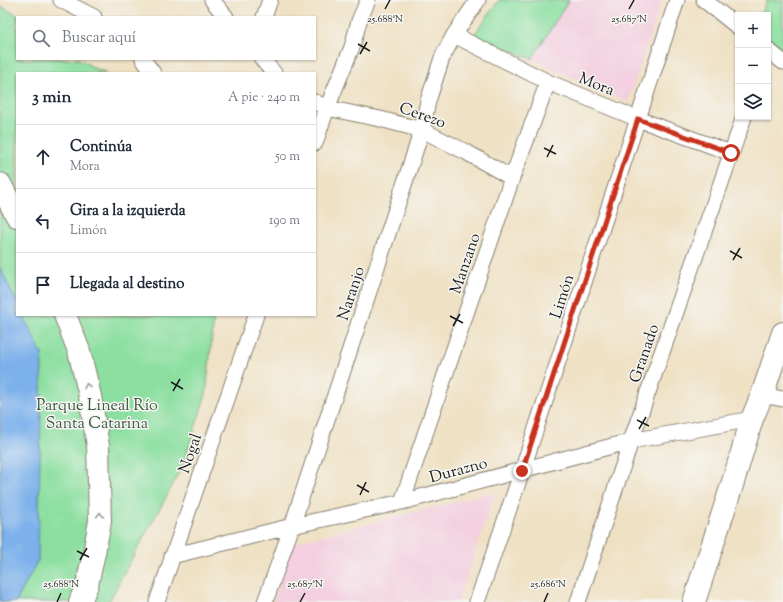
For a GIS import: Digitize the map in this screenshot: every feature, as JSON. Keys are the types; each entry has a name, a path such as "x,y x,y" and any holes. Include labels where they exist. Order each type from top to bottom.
{"main road":[{"path":"0,184 16,214"},
{"path":"65,316 79,351 90,396 98,446 100,521 94,553 80,602"},
{"path":"694,602 752,419 762,395 783,333"}],"street":[{"path":"61,0 92,16"},
{"path":"212,0 225,16"},
{"path":"264,16 270,0"},
{"path":"316,137 321,105 352,46 359,21 368,0"},
{"name":"Naranjo","path":"265,602 292,526 422,130 428,100 442,58 454,35 478,0"},
{"name":"Limón","path":"477,602 522,471 677,0"},
{"path":"704,0 735,25"},
{"name":"Mora","path":"454,35 548,82 638,119 731,153"},
{"path":"771,52 783,62"},
{"path":"144,60 152,72"},
{"path":"263,60 273,72"},
{"name":"Manzano","path":"402,502 512,178 548,82"},
{"name":"Cerezo","path":"321,105 422,130 466,152 512,178"},
{"name":"Granado","path":"578,602 631,441 743,120"},
{"name":"Nogal","path":"157,602 256,316"},
{"path":"762,395 783,399"},
{"name":"Durazno","path":"172,556 292,526 402,502 631,441 752,419"}],"shaded area":[{"path":"569,0 662,0 628,102 532,59"},
{"path":"491,493 494,496 458,602 273,602 293,543"}],"green space":[{"path":"499,0 569,0 532,59 474,35"},
{"path":"767,0 783,0 783,50 771,40 771,12 761,12"},
{"name":"Parque Lineal Río Santa Catarina","path":"0,6 19,16 16,16 16,60 81,60 94,68 105,72 16,72 16,316 214,316 206,394 184,462 109,602 0,602"}],"water":[{"path":"0,268 16,301 16,316 23,316 42,354 38,560 16,602 0,602"}],"route":[{"path":"522,471 638,119 731,153"}]}
